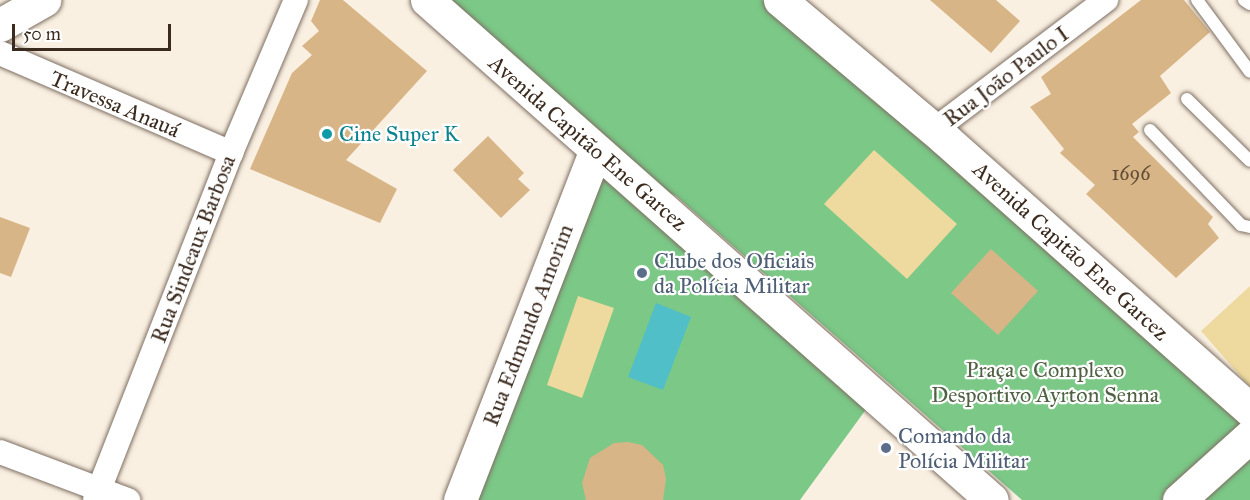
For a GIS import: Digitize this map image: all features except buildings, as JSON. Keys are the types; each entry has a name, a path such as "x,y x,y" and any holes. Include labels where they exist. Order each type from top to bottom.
{"main road":[{"path":"0,26 44,0"},
{"name":"Avenida Capitão Ene Garcez","path":"427,0 992,500"},
{"name":"Avenida Capitão Ene Garcez","path":"780,0 934,130 1250,410"},
{"name":"Rua Edmundo Amorim","path":"460,500 596,150"},
{"path":"1179,500 1250,436"}],"street":[{"name":"Rua Sindeaux Barbosa","path":"97,494 231,153 296,0"},
{"name":"Rua João Paulo I","path":"934,130 1106,0"},
{"name":"Travessa Anauá","path":"0,53 231,153"},
{"path":"0,452 97,494 129,500"}],"lane":[{"path":"1197,0 1250,72"},
{"path":"1244,0 1250,4"},
{"path":"1187,99 1250,161"},
{"path":"1150,130 1241,225 1250,227"}],"green space":[{"name":"Praça e Complexo Desportivo Ayrton Senna","path":"444,0 762,0 1250,422 1250,500 1022,500 676,196 656,187"},
{"name":"Clube dos Oficiais da Polícia Militar","path":"596,150 875,397 800,500 460,500"}],"sand":[{"path":"874,150 957,224 907,279 824,204"},
{"path":"1250,286 1250,387 1201,331"},
{"path":"578,296 614,308 582,398 547,385"}],"water":[{"path":"656,303 691,317 663,390 628,377"}],"place":[{"name":"Cine Super K","path":"327,134"},
{"name":"Clube dos Oficiais da Polícia Militar","path":"642,273"},
{"name":"Comando da Polícia Militar","path":"886,448"}]}
